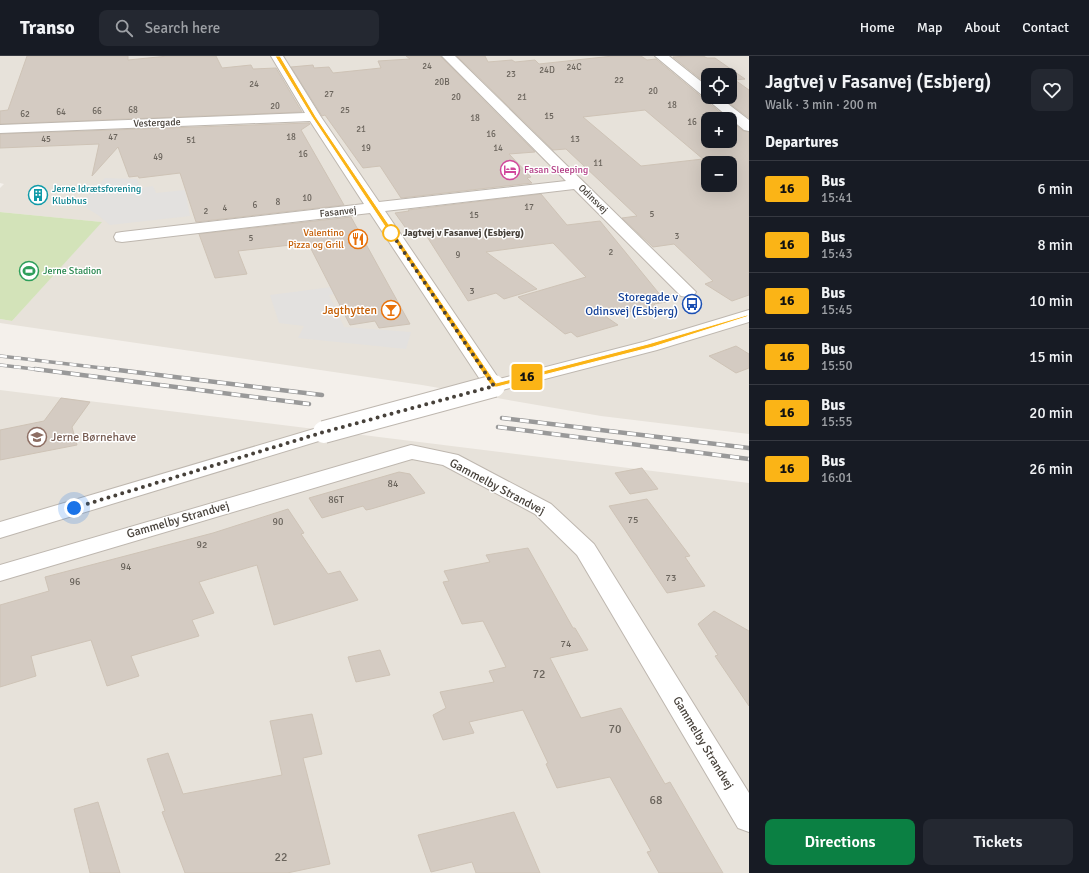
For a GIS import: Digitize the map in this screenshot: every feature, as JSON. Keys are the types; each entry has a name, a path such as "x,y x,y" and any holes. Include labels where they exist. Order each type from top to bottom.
{"street":[{"path":"277,56 314,117 494,386"},
{"name":"Odinsvej","path":"448,56 687,292"},
{"path":"661,56 701,88"},
{"path":"722,104 743,118 749,127"},
{"name":"Vestergade","path":"0,129 314,117"},
{"name":"Fasanvej","path":"122,237 578,184"},
{"path":"0,530 324,432 650,346 749,316"},
{"name":"Gammelby Strandvej","path":"0,573 411,452 450,460 544,509 586,550 749,819"}],"shaded area":[{"path":"0,56 749,56 749,434 601,416 422,385 0,323 0,319 12,321 101,222 0,212 0,188 4,184 0,183"},
{"path":"105,178 137,179 140,188 153,186 156,193 185,190 190,216 110,225 98,215 80,204"},
{"path":"347,285 349,292 329,295 344,327 411,332 406,349 298,338 304,326 279,323 270,295"},
{"path":"0,390 749,483 749,873 0,873"}],"green space":[{"name":"Jerne Stadion","path":"0,212 102,222 12,321 0,319"}],"building":[{"path":"27,56 128,56 128,60 168,56 216,56 222,68 251,65 253,69 276,68 302,112 0,124 0,111 8,110"},
{"path":"406,56 440,56 535,152 509,154 531,177 527,178 532,183 401,198 380,166 363,168 325,115 322,116 291,67 313,65 314,68 329,67 333,73 381,68 378,61 410,59"},
{"path":"457,56 485,56 488,62 535,60 539,64 613,56 641,56 647,60 656,59 701,96 701,104 710,104 720,112 701,112 701,148 737,148 737,126 743,131 749,132 749,295 732,301 705,284 713,281 674,244 653,247 622,218 637,216 566,149 553,150","holes":["645,110 701,157 701,156 737,156 737,192 701,192 701,159 641,166 583,117"]},
{"path":"703,56 707,58 715,58 729,68 701,68 701,79 673,57"},
{"path":"737,73 745,79 737,80"},
{"path":"737,81 749,90 749,118 730,104 737,104"},
{"path":"310,124 301,130 344,205 196,222 180,173 139,178 138,176 129,177 118,147 92,176 99,144 0,148 0,134"},
{"path":"541,194 567,225 600,221 666,302 654,304 657,307 605,316 618,325 577,337 571,332 565,334 518,297 586,277 553,243 486,252 537,289 504,299 496,293 468,301 424,232 410,234 395,213 409,211 408,210"},
{"path":"351,217 410,324 379,328 375,321 350,325 308,243 238,251 247,274 215,278 199,234"},
{"path":"736,346 749,354 749,368 736,373 709,356"},
{"name":"Jerne Børnehave","path":"61,398 90,402 72,427 77,445 0,460 0,430 44,421"},
{"path":"642,468 658,489 630,494 615,473"},
{"path":"399,472 410,474 425,493 371,509 366,510 363,506 322,518 309,498"},
{"path":"647,499 690,556 685,557 705,586 667,593 609,506"},
{"path":"288,509 304,533 301,534 328,574 340,571 358,600 274,625 257,565 199,582 214,613 192,620 199,636 131,656 139,676 107,686 91,640 31,656 36,676 0,687 0,605 49,591 45,577 213,533"},
{"path":"528,548 573,628 575,628 588,650 550,658 581,718 621,708 665,784 670,782 723,873 659,873 647,852 651,851 610,777 557,788 546,764 548,763 523,710 469,722 474,733 443,740 433,715 446,708 440,692 494,682 489,671 506,667 483,621 462,624 443,582 449,581 444,571 490,562 486,555"},
{"path":"714,611 749,631 749,706 715,656 718,655 698,624"},
{"path":"380,650 390,675 356,682 348,657"},
{"path":"312,714 322,754 303,758 330,864 287,873 185,873 162,812 165,811 147,759 168,753 183,794 282,775 270,721"},
{"path":"98,802 120,873 90,873 74,809"},
{"path":"514,812 540,873 476,873 472,862 431,872 418,835"}],"railway":[{"path":"0,356 119,370"},
{"path":"0,365 42,370"},
{"path":"35,369 309,404"},
{"path":"110,369 322,395"},
{"path":"502,418 749,448"},
{"path":"498,427 749,459"}],"bus line":[{"name":"16","path":"277,56 314,117 494,386 650,346 749,316"}],"place":[{"name":"Fasan Sleeping","path":"510,170"},
{"name":"Jerne Idrætsforening Klubhus","path":"38,195"},
{"name":"Jagtvej v Fasanvej (Esbjerg)","path":"391,233"},
{"name":"Valentino Pizza og Grill","path":"358,239"},
{"name":"Jerne Stadion","path":"29,271"},
{"name":"Storegade v Odinsvej (Esbjerg)","path":"692,304"},
{"name":"Jagthytten","path":"391,310"},
{"name":"Jerne Børnehave","path":"37,437"}],"route":[{"path":"74,508 324,432 494,386 390,231 391,233"}]}
